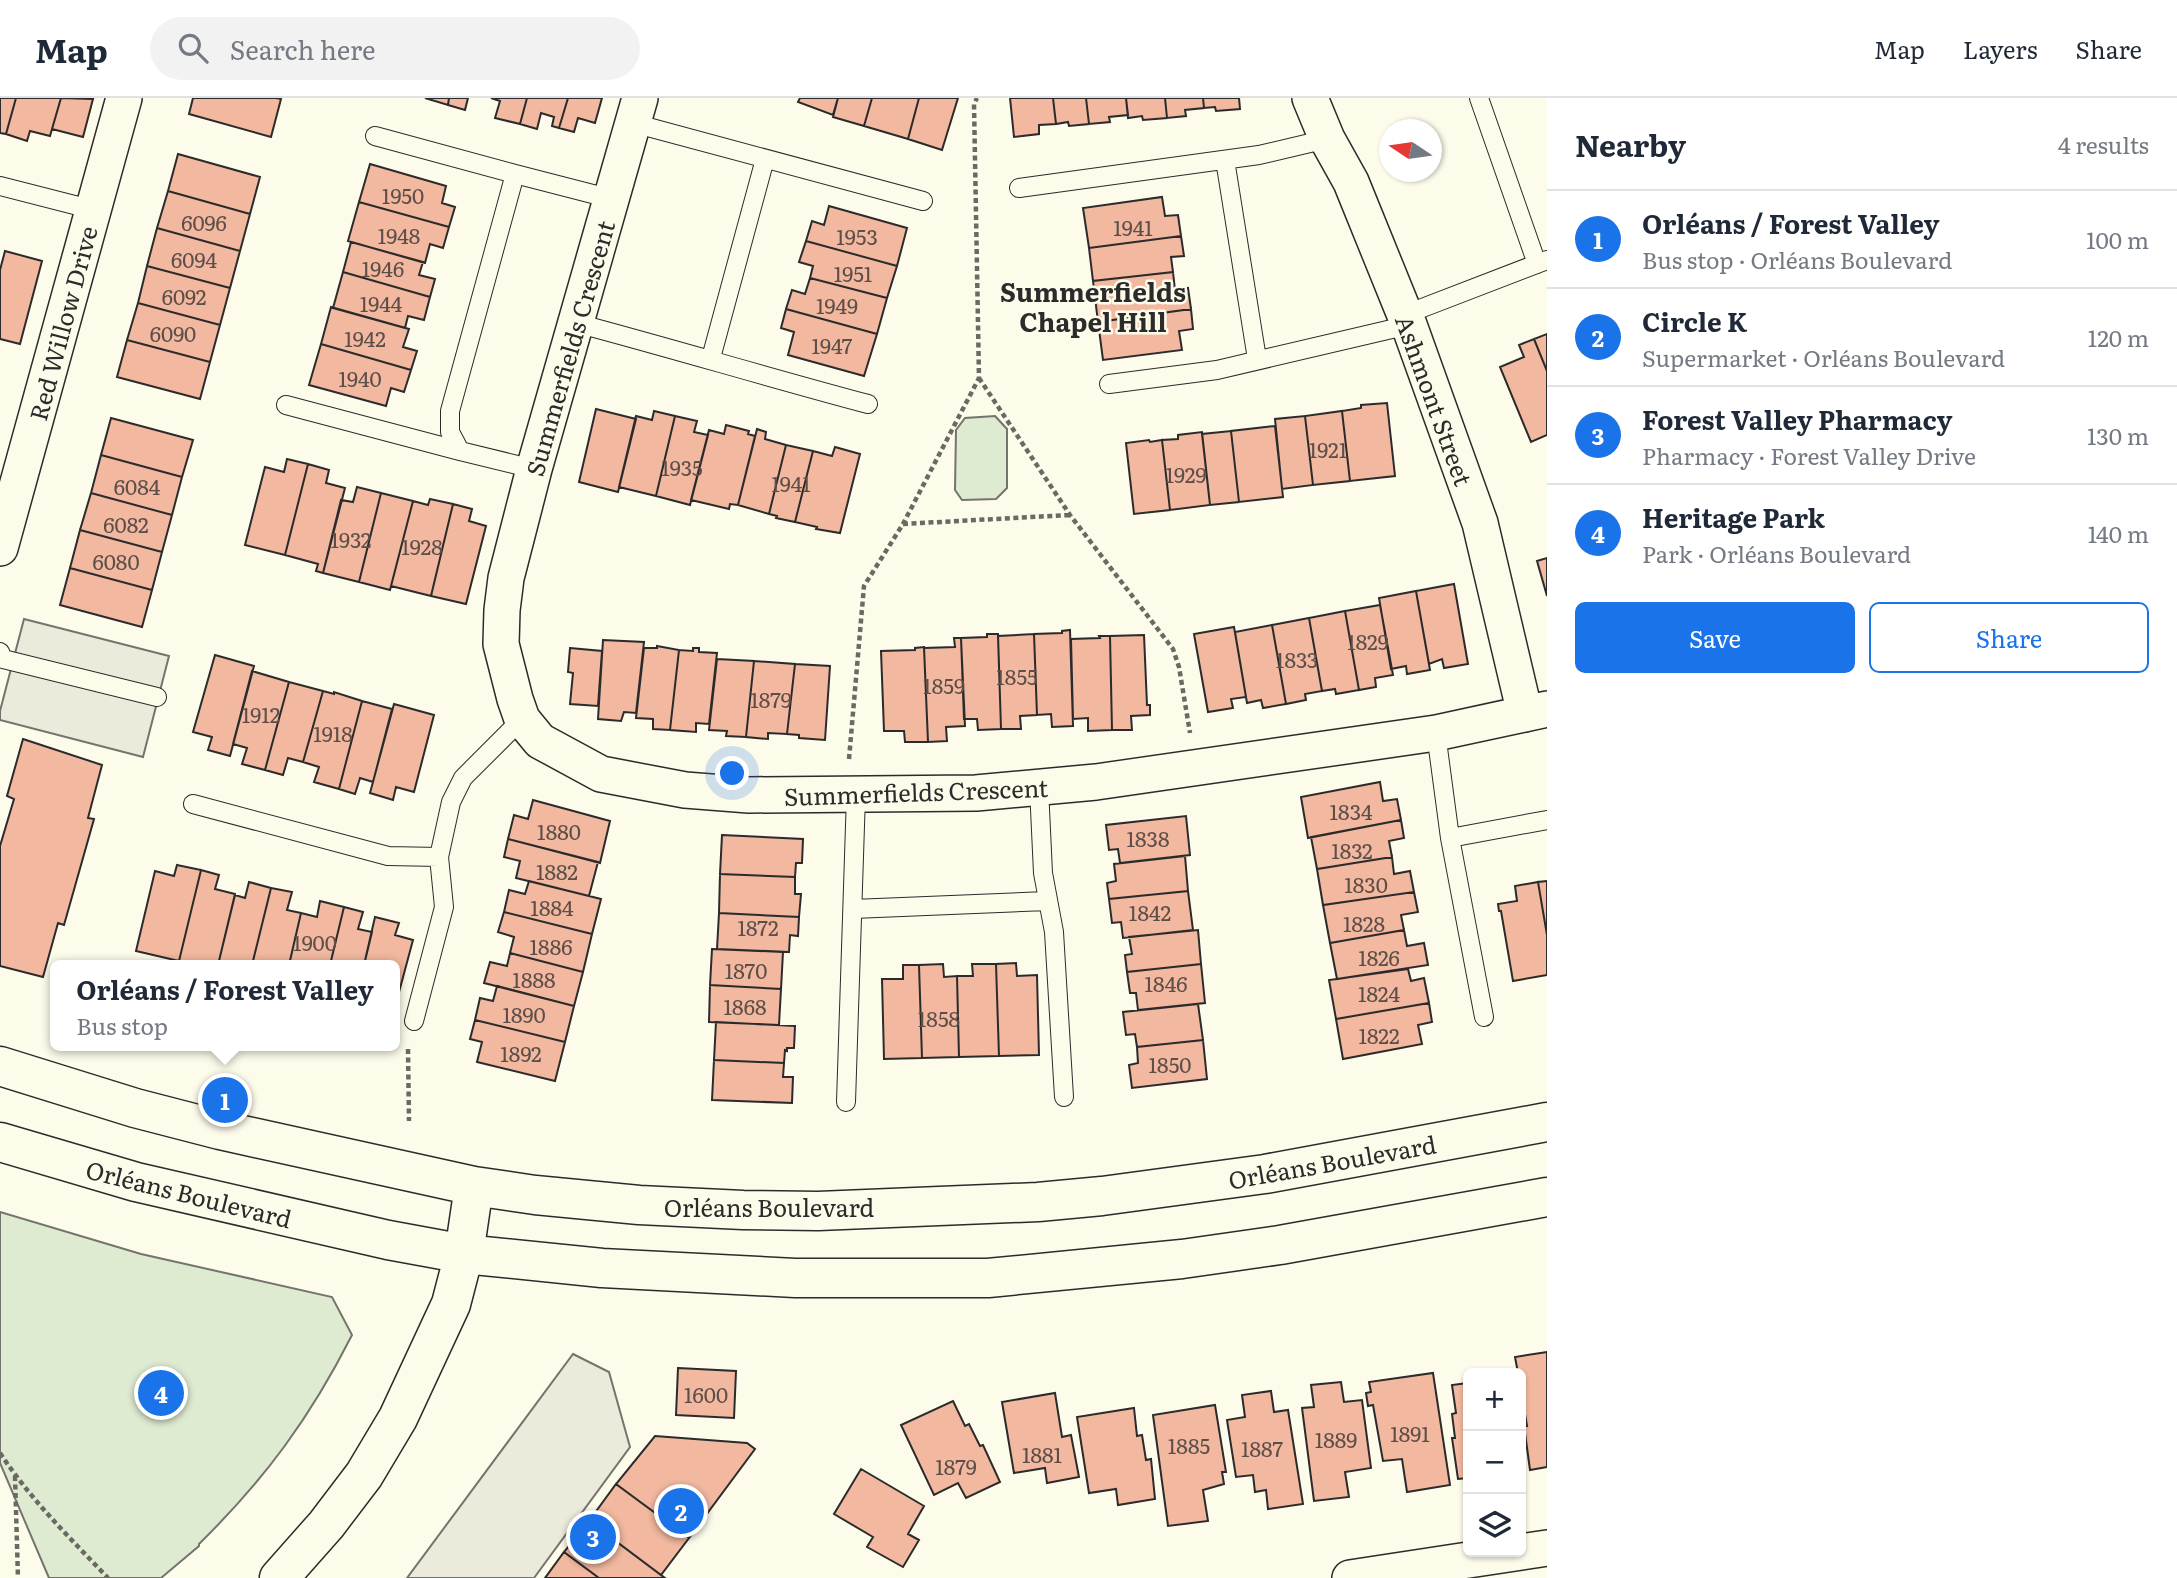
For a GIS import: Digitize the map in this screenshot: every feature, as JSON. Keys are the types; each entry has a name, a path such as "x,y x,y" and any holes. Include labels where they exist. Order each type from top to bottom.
{"main road":[{"name":"Orléans Boulevard","path":"0,1066 135,1108 220,1130 474,1186 600,1201 743,1210 818,1211 1038,1202 1115,1194 1265,1174 1547,1122"},
{"name":"Orléans Boulevard","path":"0,1142 136,1182 388,1240 464,1254 602,1268 795,1278 988,1278 1168,1261 1280,1245 1547,1196"},
{"path":"279,1578 326,1525 364,1475 398,1418 451,1304 464,1254 474,1186"}],"street":[{"name":"Red Willow Drive","path":"0,548 124,98"},
{"name":"Ashmont Street","path":"1310,98 1326,139 1351,182 1407,320 1480,523 1536,711"},
{"name":"Summerfields Crescent","path":"637,111 534,469 506,578 501,643 510,688 522,719 540,741 591,769 612,776 685,790 749,795 976,793 1039,788 1196,768 1436,733 1536,711"},
{"path":"1350,1578 1508,1566 1547,1548"}],"lane":[{"path":"1109,384 1217,370 1407,320 1542,262 1479,98"},
{"path":"637,111 765,159 923,201"},
{"path":"375,135 612,199"},
{"path":"1019,188 1259,155 1326,139"},
{"path":"711,358 765,159"},
{"path":"1225,160 1257,359"},
{"path":"460,450 450,432 450,411 515,174"},
{"path":"0,186 94,210"},
{"path":"576,323 711,358 741,370 868,404"},
{"path":"285,405 534,469"},
{"path":"0,652 3,659 157,697"},
{"path":"414,1021 444,907 439,857 452,802 463,778 522,719"},
{"path":"1436,733 1450,838 1483,1017"},
{"path":"1039,788 1043,873 1054,932 1064,1097"},
{"path":"846,1102 853,909 851,795"},
{"path":"193,804 388,856 439,857"},
{"path":"1450,838 1547,820"},
{"path":"853,909 1047,901"}],"path":[{"path":"851,795 864,586 903,524 979,378 974,103 977,98"},
{"path":"979,378 1070,515 1173,649 1180,667 1196,768"},
{"path":"903,524 1070,515"},
{"path":"409,1121 408,1037 414,1021"},
{"path":"0,1453 51,1520 108,1578"},
{"path":"15,1475 18,1578"}],"green space":[{"path":"995,416 1007,429 1007,488 996,499 962,500 955,490 956,430 965,418"},
{"path":"0,1212 141,1254 332,1297 352,1335 320,1394 265,1471 199,1546 161,1578 49,1578 0,1463"}],"shaded area":[{"path":"24,619 169,656 143,757 0,720"},
{"path":"573,1354 609,1372 630,1447 534,1578 407,1578"}],"building":[{"path":"0,98 16,98 6,134 0,133"},
{"path":"16,98 61,98 50,136 30,131 27,141 6,134"},
{"path":"61,98 93,99 83,137 52,129"},
{"path":"193,98 281,99 271,137 189,114"},
{"path":"425,98 449,98 448,105"},
{"path":"449,98 468,98 465,110 448,105"},
{"path":"491,98 527,98 520,124 495,118 500,101"},
{"path":"527,98 568,98 559,128 552,126 554,117 541,113 537,129 520,124"},
{"path":"568,98 602,98 595,123 578,118 574,132 559,128"},
{"path":"800,98 838,98 833,115 798,102"},
{"path":"838,98 872,98 864,126 833,117"},
{"path":"872,98 919,98 908,139 864,126"},
{"path":"919,98 958,98 942,150 908,139"},
{"path":"1010,98 1053,98 1056,124 1039,125 1039,134 1014,137"},
{"path":"1053,98 1086,98 1089,124 1056,124"},
{"path":"1086,98 1126,98 1128,115 1109,117 1110,122 1089,124"},
{"path":"1126,98 1165,98 1167,118 1128,118"},
{"path":"1165,98 1203,98 1204,108 1185,110 1186,116 1167,118"},
{"path":"1203,98 1239,98 1240,109 1216,111 1215,107 1204,108"},
{"path":"178,154 260,177 250,214 168,191"},
{"path":"370,164 446,186 442,203 455,207 449,227 359,202"},
{"path":"168,191 250,214 240,251 157,228"},
{"path":"1162,197 1165,216 1178,215 1181,236 1089,248 1083,208"},
{"path":"359,202 449,227 443,248 430,244 425,263 348,241"},
{"path":"829,206 907,228 897,266 806,241 812,221 824,225"},
{"path":"157,228 240,251 230,288 147,266"},
{"path":"1181,236 1184,256 1171,257 1173,272 1093,281 1089,248"},
{"path":"806,241 897,266 887,298 810,278 813,266 799,262"},
{"path":"351,242 423,262 419,275 435,279 430,297 343,272"},
{"path":"5,251 42,261 20,344 0,339 0,270"},
{"path":"147,266 230,288 220,325 138,303"},
{"path":"343,272 430,297 424,320 408,316 405,328 333,308"},
{"path":"1173,272 1175,290 1188,288 1191,309 1098,322 1093,281"},
{"path":"810,278 887,298 877,334 786,309 792,290 805,294"},
{"path":"138,303 220,325 210,362 127,340"},
{"path":"331,307 409,329 403,347 417,351 411,370 321,344"},
{"path":"786,309 877,334 864,376 788,355 794,332 781,328"},
{"path":"1191,309 1193,329 1179,331 1182,350 1103,360 1098,322"},
{"path":"1547,334 1547,371 1534,339"},
{"path":"1534,339 1547,371 1547,435 1531,442 1500,367 1524,357 1519,345"},
{"path":"127,340 210,362 200,399 117,377"},
{"path":"321,344 411,370 404,392 391,388 386,406 309,385"},
{"path":"1387,403 1395,476 1350,481 1342,411 1361,408 1361,405"},
{"path":"596,409 636,419 618,492 579,482"},
{"path":"654,411 675,416 656,496 619,487 636,416 652,420"},
{"path":"1342,411 1350,481 1313,485 1305,416"},
{"path":"675,416 697,421 694,432 708,435 690,505 656,496"},
{"path":"1305,416 1313,485 1282,489 1275,419"},
{"path":"111,418 193,440 182,477 101,455"},
{"path":"726,425 749,431 748,434 755,436 738,505 730,504 729,509 691,500 709,430 724,434"},
{"path":"1275,426 1283,497 1239,502 1231,431"},
{"path":"757,429 766,432 765,439 786,445 769,514 738,505"},
{"path":"1231,431 1239,502 1210,505 1202,434"},
{"path":"1202,432 1210,505 1170,510 1162,440 1178,439 1178,435"},
{"path":"1162,440 1170,510 1134,514 1126,443"},
{"path":"786,445 813,451 795,522 769,514"},
{"path":"835,447 860,454 840,533 795,522 813,451 832,456"},
{"path":"101,455 182,477 172,515 91,493"},
{"path":"287,459 308,464 285,555 245,545 265,467 284,472"},
{"path":"308,464 329,470 326,483 345,488 323,573 316,571 318,564 285,555"},
{"path":"357,487 381,493 359,582 323,573 341,500 353,502"},
{"path":"91,493 172,515 162,552 80,530"},
{"path":"381,493 413,501 390,590 359,582"},
{"path":"430,499 453,504 431,596 391,586 413,501 428,505"},
{"path":"453,504 472,509 469,521 486,526 466,604 431,596"},
{"path":"80,530 162,552 152,590 70,568"},
{"path":"1547,558 1547,596 1537,561"},
{"path":"70,568 152,590 142,627 60,605"},
{"path":"1454,584 1468,664 1444,668 1442,659 1429,664 1416,591"},
{"path":"1416,591 1430,670 1407,674 1406,666 1391,669 1379,598"},
{"path":"1380,605 1393,675 1375,678 1376,687 1359,690 1345,611"},
{"path":"1345,611 1359,690 1336,694 1335,689 1322,691 1309,618"},
{"path":"1309,618 1322,691 1305,694 1306,700 1286,704 1272,625"},
{"path":"1272,625 1286,704 1263,708 1261,700 1247,703 1235,632"},
{"path":"1234,627 1246,697 1231,699 1233,708 1208,712 1194,634"},
{"path":"1070,630 1073,726 1052,727 1051,714 1037,715 1034,634"},
{"path":"987,634 998,634 1001,729 978,730 977,719 964,719 961,638 987,637"},
{"path":"1034,634 1037,715 1020,716 1021,729 1001,729 998,636"},
{"path":"1144,635 1147,705 1150,705 1150,715 1131,716 1132,730 1112,730 1110,636"},
{"path":"1099,636 1110,636 1112,730 1088,731 1088,718 1073,719 1071,639 1100,638"},
{"path":"954,638 961,638 965,726 946,727 947,741 928,742 924,648 955,647"},
{"path":"603,640 644,642 636,713 624,712 621,721 598,719"},
{"path":"657,646 679,650 670,730 653,729 653,719 636,718 644,648"},
{"path":"924,647 928,742 905,742 904,731 884,731 881,651 915,650"},
{"path":"570,648 602,651 598,706 570,704 573,673 568,672"},
{"path":"693,648 699,648 699,652 717,653 709,724 696,723 696,732 670,730 679,650 693,651"},
{"path":"215,655 254,666 230,756 208,750 212,737 193,732"},
{"path":"717,659 754,661 746,737 726,736 727,731 709,730"},
{"path":"754,661 795,664 787,734 768,733 768,739 746,737"},
{"path":"795,664 830,666 825,740 787,734"},
{"path":"252,671 289,682 265,770 242,764 247,748 233,744"},
{"path":"289,682 323,691 303,762 288,758 283,775 265,770"},
{"path":"323,691 362,701 339,789 314,782 319,767 303,762"},
{"path":"362,701 392,709 373,782 360,778 355,794 339,789"},
{"path":"394,704 434,715 414,792 396,787 393,800 370,793"},
{"path":"23,739 102,765 88,818 94,819 64,925 58,923 43,977 0,966 0,846 14,799 7,796"},
{"path":"1380,782 1383,801 1397,799 1401,820 1308,838 1301,797"},
{"path":"533,800 610,821 600,863 508,839 514,815 528,819"},
{"path":"1186,816 1190,855 1120,863 1118,849 1109,850 1106,825"},
{"path":"1401,820 1404,838 1389,841 1392,857 1317,869 1311,837"},
{"path":"722,835 803,839 802,863 796,863 795,877 720,874"},
{"path":"508,839 598,862 589,896 516,878 520,861 504,857"},
{"path":"1185,856 1188,891 1109,899 1107,883 1116,881 1114,864"},
{"path":"1392,857 1394,874 1410,871 1414,892 1323,905 1317,869"},
{"path":"177,865 201,870 179,960 136,951 155,871 174,876"},
{"path":"201,870 219,875 215,889 235,894 219,960 179,960"},
{"path":"720,874 795,877 795,894 801,894 799,917 719,913"},
{"path":"529,881 601,899 592,934 504,912 509,890 525,894"},
{"path":"1547,881 1547,935 1538,882"},
{"path":"249,882 271,888 253,960 219,960 235,895 245,898"},
{"path":"1538,882 1547,935 1547,975 1513,981 1498,904 1517,901 1515,886"},
{"path":"271,888 292,892 287,910 301,913 290,960 253,960"},
{"path":"1188,891 1193,930 1123,938 1121,922 1112,923 1109,899"},
{"path":"1414,892 1418,912 1401,915 1404,930 1330,943 1323,905"},
{"path":"320,901 344,907 331,960 290,960 301,913 317,917"},
{"path":"344,907 363,912 358,929 372,932 365,960 331,960"},
{"path":"504,912 592,934 583,972 510,953 514,937 498,932"},
{"path":"719,913 799,917 798,936 790,935 789,952 717,949"},
{"path":"375,917 399,923 395,935 413,940 400,988 400,960 365,960"},
{"path":"1198,930 1201,964 1127,972 1125,955 1132,954 1129,937"},
{"path":"1404,930 1407,946 1424,943 1428,965 1337,979 1330,943"},
{"path":"712,949 783,952 781,989 710,985"},
{"path":"510,953 583,972 574,1006 484,983 490,962 507,966"},
{"path":"1016,963 1017,976 1037,975 1039,1055 999,1056 996,964"},
{"path":"943,964 944,977 957,976 959,1057 922,1058 919,965"},
{"path":"972,964 996,964 999,1056 959,1057 957,976 973,976"},
{"path":"1201,964 1205,1003 1138,1010 1136,993 1130,993 1127,972"},
{"path":"903,965 919,965 922,1058 884,1059 882,979 903,979"},
{"path":"1408,969 1411,981 1424,978 1429,1003 1336,1019 1329,980"},
{"path":"710,985 781,989 779,1025 709,1022"},
{"path":"497,986 574,1006 565,1042 475,1020 480,998 493,1001"},
{"path":"1429,1003 1432,1022 1418,1025 1422,1044 1343,1059 1336,1019"},
{"path":"1198,1004 1203,1040 1137,1047 1135,1034 1126,1035 1123,1012"},
{"path":"475,1020 565,1042 555,1081 477,1062 482,1042 470,1039"},
{"path":"716,1022 795,1026 794,1048 785,1050 784,1063 714,1060"},
{"path":"1203,1040 1207,1079 1132,1088 1129,1065 1138,1063 1137,1047"},
{"path":"714,1060 784,1063 783,1077 793,1077 792,1103 712,1100"},
{"path":"1547,1352 1547,1467 1530,1470 1526,1441 1526,1368 1517,1368 1515,1357"},
{"path":"678,1368 736,1371 734,1418 676,1415"},
{"path":"1433,1373 1450,1485 1407,1492 1402,1459 1383,1461 1373,1405 1368,1406 1366,1393 1371,1392 1369,1382"},
{"path":"1341,1382 1344,1402 1362,1400 1371,1468 1345,1472 1349,1497 1314,1501 1302,1408 1314,1407 1311,1385"},
{"path":"1463,1384 1463,1478 1458,1479 1452,1438 1455,1438 1452,1414 1456,1413 1452,1385"},
{"path":"1271,1391 1274,1412 1288,1410 1303,1504 1268,1509 1266,1490 1255,1492 1253,1475 1236,1477 1227,1420 1245,1417 1242,1395"},
{"path":"1055,1393 1062,1437 1071,1435 1079,1477 1047,1483 1045,1468 1014,1473 1002,1402"},
{"path":"953,1401 965,1426 969,1424 980,1446 983,1445 1000,1482 966,1498 958,1483 934,1495 901,1425"},
{"path":"1215,1405 1226,1472 1222,1472 1224,1484 1203,1490 1208,1521 1168,1526 1153,1415"},
{"path":"1134,1408 1137,1436 1142,1435 1146,1460 1151,1459 1155,1499 1118,1505 1116,1489 1089,1493 1077,1417"},
{"path":"655,1436 747,1443 755,1449 689,1538 616,1484"},
{"path":"861,1469 924,1506 908,1534 919,1540 903,1567 867,1547 873,1537 834,1514"},
{"path":"616,1484 689,1538 661,1575 589,1521"},
{"path":"589,1521 665,1578 599,1578 564,1552"},
{"path":"564,1552 599,1578 545,1578"}],"place":[{"name":"Orléans / Forest Valley","path":"225,1100"},
{"name":"Heritage Park","path":"161,1393"},
{"name":"Circle K","path":"681,1511"},
{"name":"Forest Valley Pharmacy","path":"593,1537"}],"district":[{"name":"Summerfields Chapel Hill","path":"1093,305"}]}
